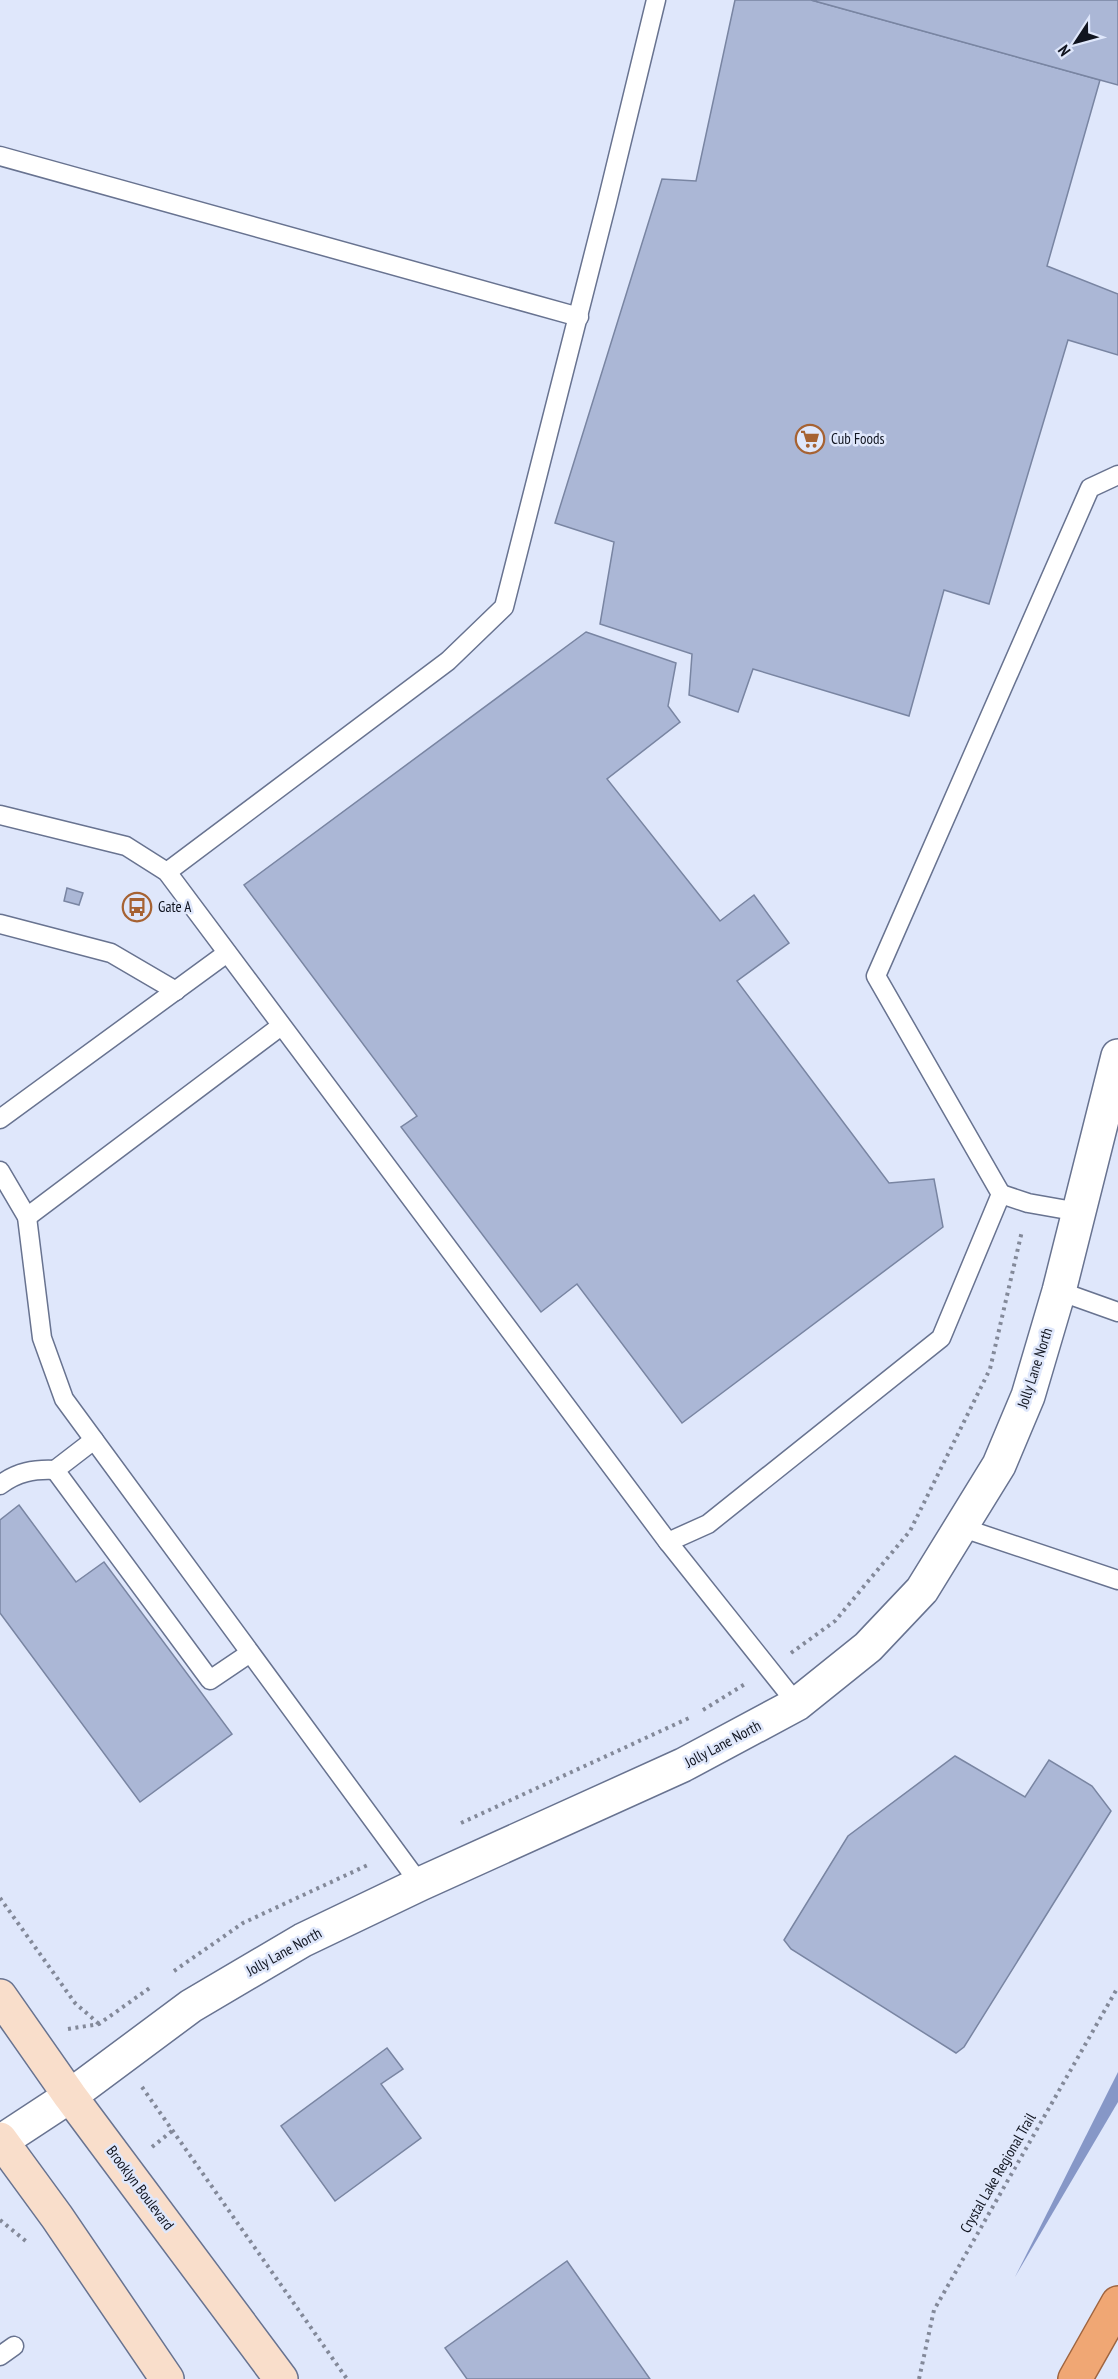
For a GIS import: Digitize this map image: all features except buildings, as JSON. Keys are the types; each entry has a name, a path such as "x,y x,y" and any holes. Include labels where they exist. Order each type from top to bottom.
{"highway":[{"path":"1075,2379 1118,2303"}],"main road":[{"name":"Brooklyn Boulevard","path":"0,1996 70,2096 281,2379"},
{"path":"1,2140 57,2217 167,2379"}],"street":[{"name":"Jolly Lane North","path":"1,2140 70,2096 191,2006 303,1940 682,1765 796,1704 868,1647 922,1590 999,1465 1028,1396 1059,1291 1078,1212 1109,1122 1118,1056"}],"lane":[{"path":"167,872 448,661 504,608 579,317 656,0"},
{"path":"0,156 579,317"},
{"path":"1078,1212 1028,1203 1001,1194 876,976 1090,488 1118,475"},
{"path":"0,815 126,846 167,872 668,1542 796,1704"},
{"path":"0,924 111,953 176,991"},
{"path":"0,1119 227,953"},
{"path":"27,1217 280,1026"},
{"path":"0,1171 27,1217 42,1338 64,1399 420,1884"},
{"path":"668,1542 708,1524 941,1338 1001,1194"},
{"path":"1059,1291 1118,1312"},
{"path":"0,1485 11,1477 35,1469 55,1470 94,1440"},
{"path":"55,1470 210,1680 250,1653"},
{"path":"960,1527 1118,1580"}],"path":[{"path":"450,1827 696,1714 768,1669 835,1621 910,1531 990,1369 1028,1203"},
{"path":"166,1977 243,1923 397,1852"},
{"path":"0,1898 75,2003 99,2024 347,2379"},
{"path":"28,2036 99,2024 156,1983"},
{"name":"Crystal Lake Regional Trail","path":"919,2379 934,2310 1118,1987"}],"water":[{"path":"1118,2072 1118,2102 1015,2277"}],"place":[{"name":"Cub Foods","path":"810,439"},
{"name":"Gate A","path":"137,907"}]}
